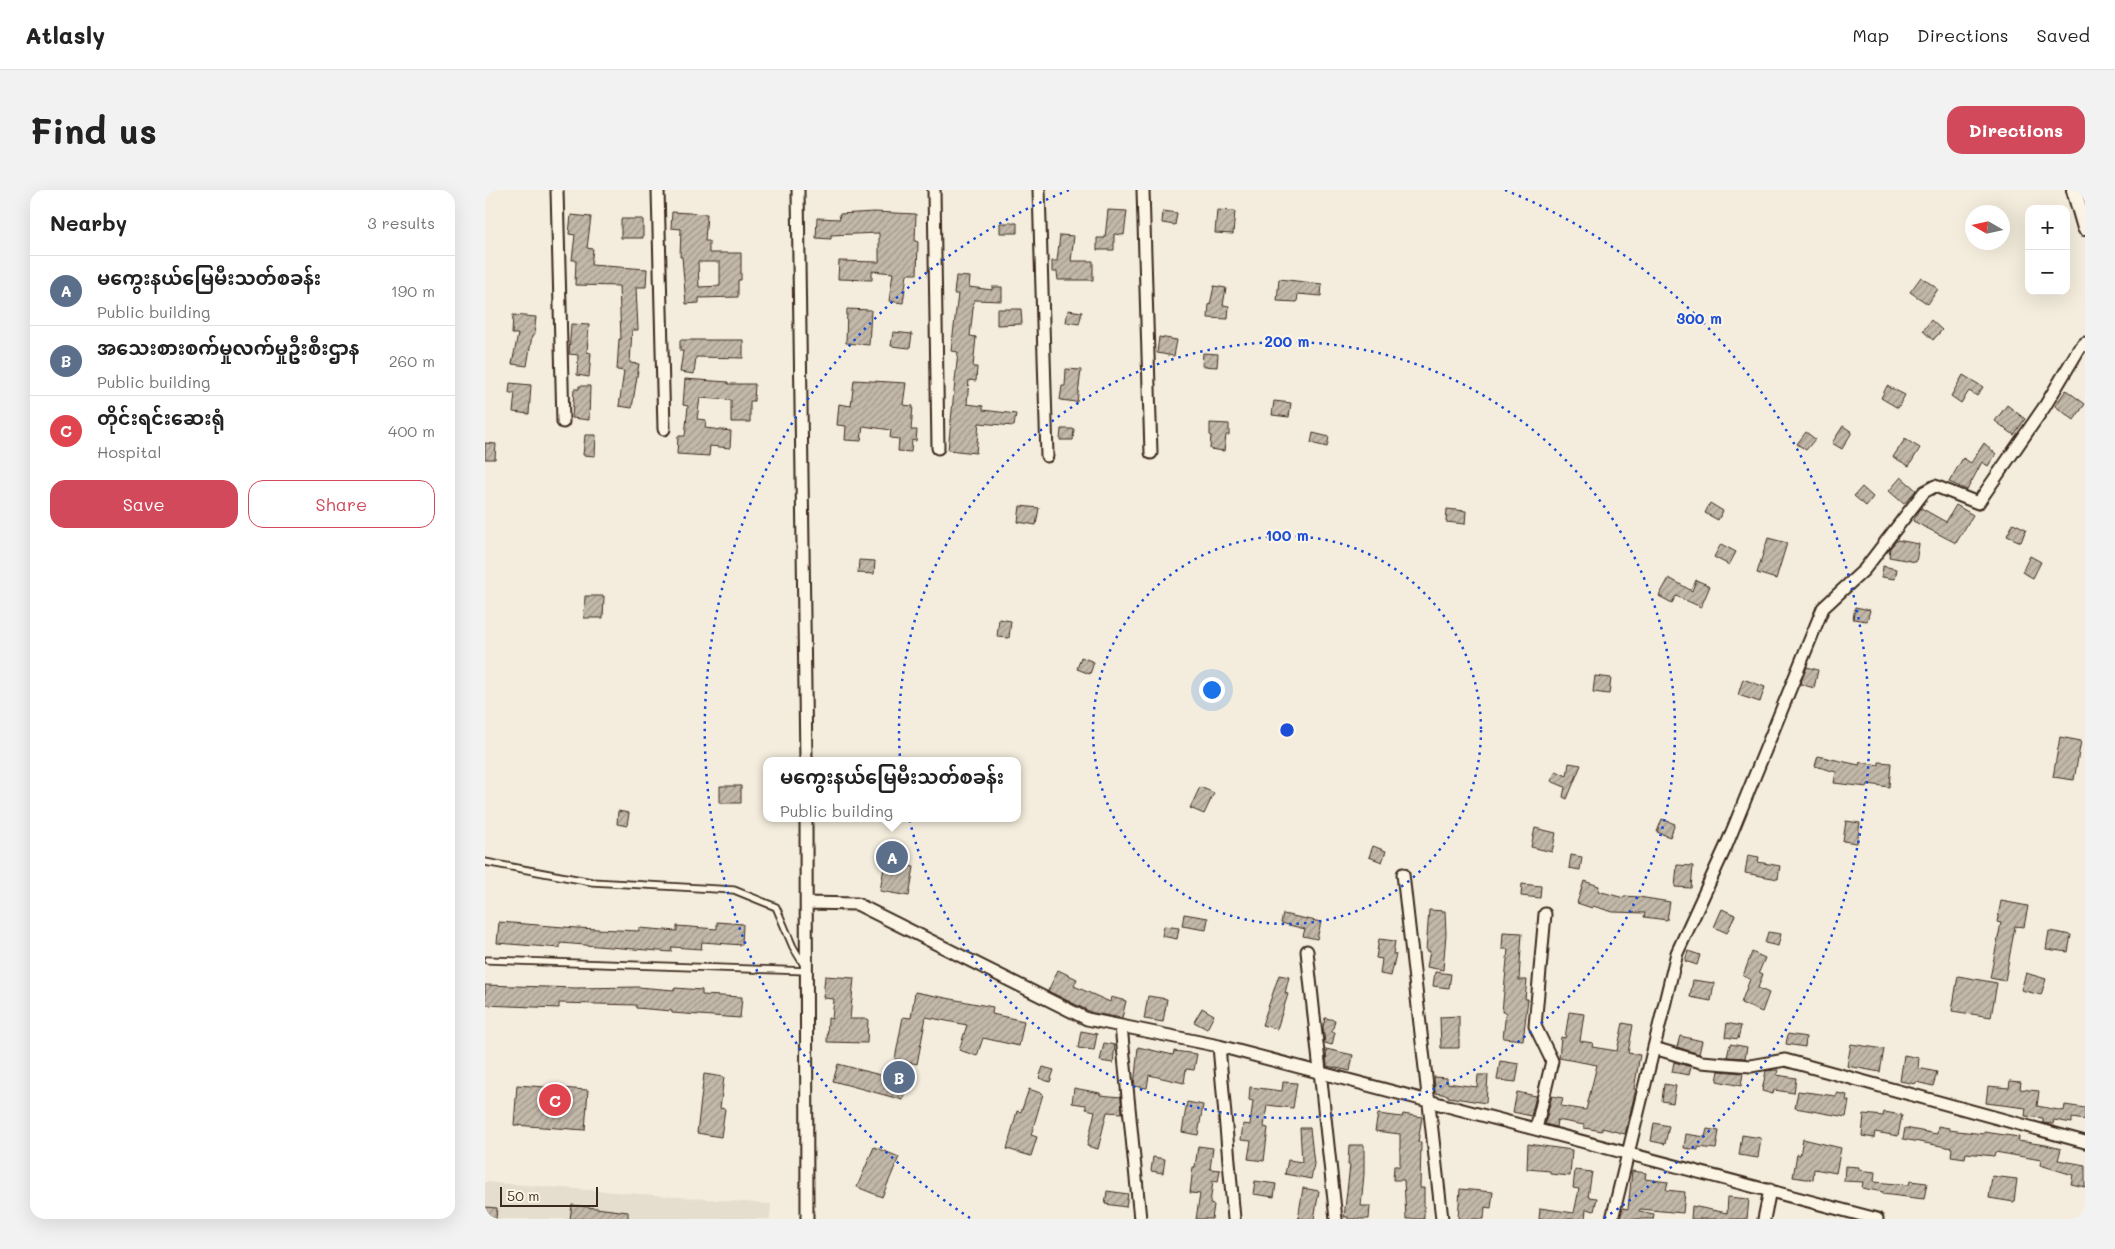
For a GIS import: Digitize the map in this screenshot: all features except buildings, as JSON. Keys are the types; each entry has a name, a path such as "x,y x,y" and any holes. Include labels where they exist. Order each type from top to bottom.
{"street":[{"path":"557,190 563,422"},
{"path":"658,190 664,429"},
{"path":"798,190 806,757"},
{"path":"934,190 938,448"},
{"path":"1039,190 1047,456"},
{"path":"1143,190 1151,453"},
{"path":"2074,190 2085,228"},
{"path":"1612,1219 1677,953 1727,844 1823,608 1864,570 1924,492 1935,486 1979,503 2045,406 2079,349 2085,343"},
{"path":"806,822 808,971 807,1219"},
{"path":"1403,874 1441,1219"},
{"path":"807,903 857,904 1087,1019 1219,1046 1877,1219"},
{"path":"1536,1129 1552,1061 1535,1026 1545,914"},
{"path":"1307,951 1336,1219"},
{"path":"1121,1026 1140,1219"},
{"path":"1219,1046 1234,1219"},
{"path":"1654,1048 1701,1062 1751,1066 1785,1060 2085,1142"},
{"path":"1764,1219 1769,1190"}],"lane":[{"path":"485,862 592,882 734,890 776,907 793,948 808,971"},
{"path":"487,960 808,971"}],"shaded area":[{"path":"485,1182 771,1204 770,1219 485,1219"}],"place":[{"name":"မကွေးနယ်မြေမီးသတ်စခန်း","path":"892,857"},
{"name":"အသေးစားစက်မှုလက်မှုဦးစီးဌာန","path":"899,1077"},
{"name":"တိုင်းရင်းဆေးရုံ","path":"555,1100"}]}
